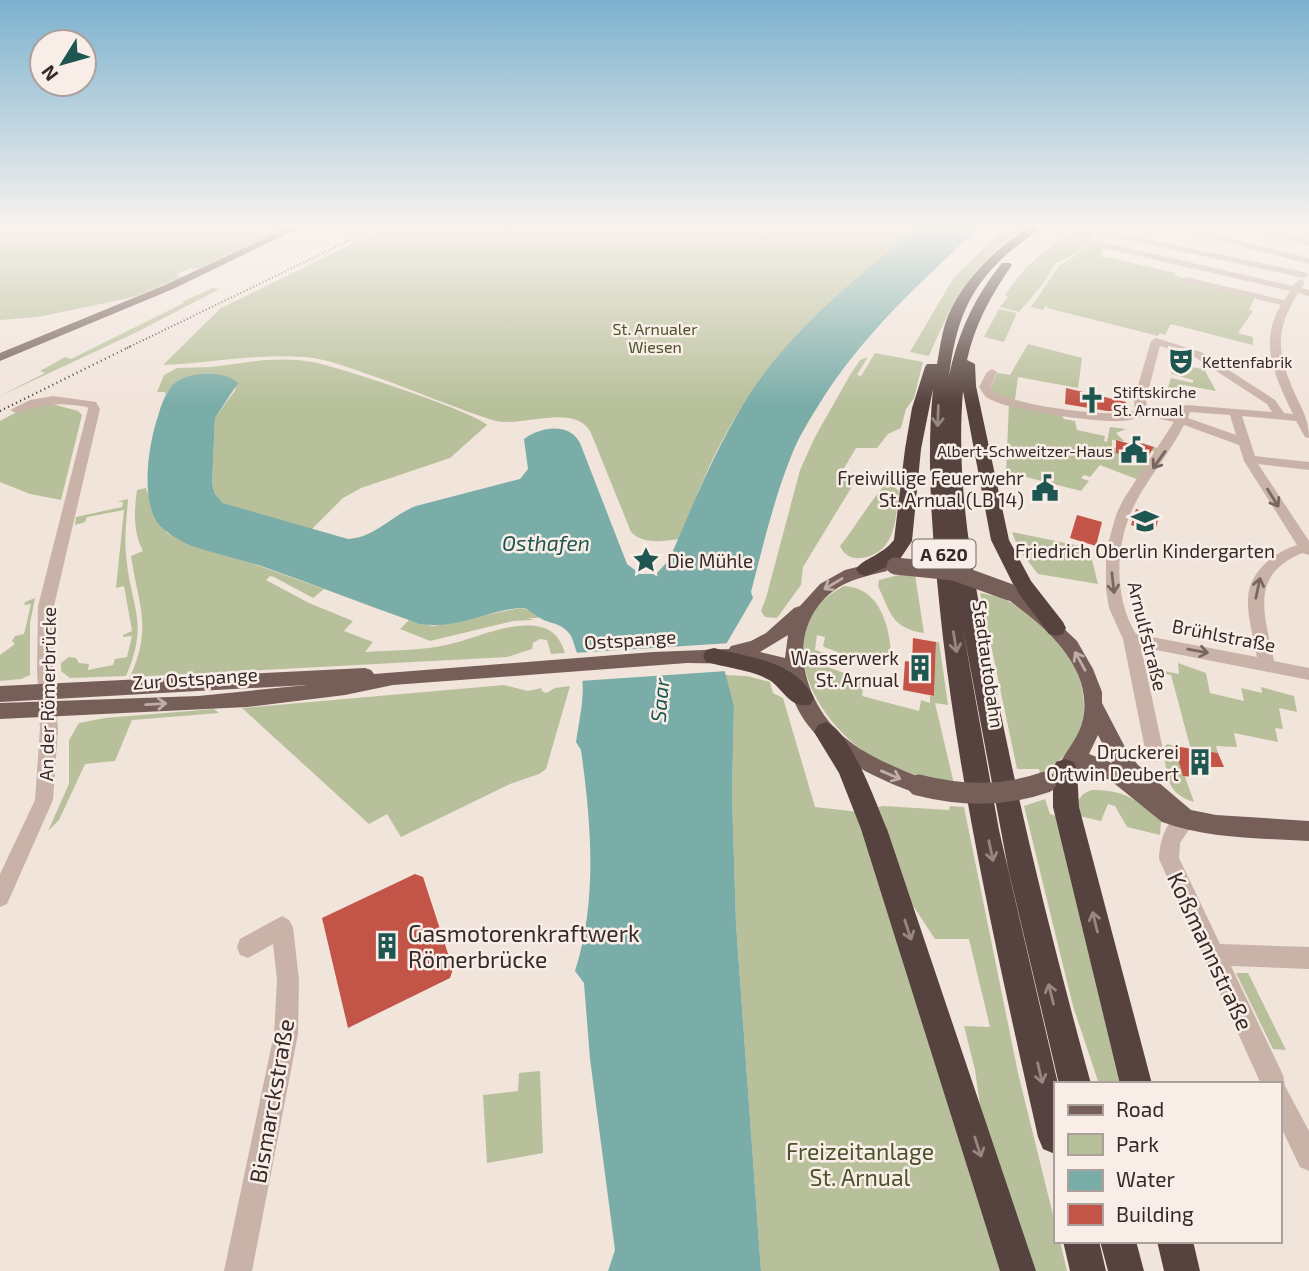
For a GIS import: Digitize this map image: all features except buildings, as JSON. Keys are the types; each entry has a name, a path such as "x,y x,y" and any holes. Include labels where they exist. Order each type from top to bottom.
{"highway":[{"name":"Stadtautobahn","path":"973,285 963,299 960,328 938,400 937,439 951,615 984,818 1010,946 1054,1133"},
{"name":"Stadtautobahn","path":"960,328 979,307 992,285"},
{"name":"Stadtautobahn","path":"960,328 963,347 956,383 954,433 957,502 972,617 1011,827 1075,1082"},
{"path":"866,569 891,557 903,541 920,408 942,336 960,328 1000,540 1017,576 1056,628"},
{"path":"714,656 733,662 756,657 779,673 803,698"},
{"path":"826,732 853,777 874,829 1018,1271"},
{"path":"1062,770 1070,824 1135,1082"},
{"path":"1081,1243 1088,1271"},
{"path":"1119,1243 1126,1271"},
{"path":"1175,1243 1182,1271"}],"main road":[{"path":"0,357 173,285"},
{"path":"756,657 827,586 866,569 925,566 957,572 1009,592 1056,628 1085,669 1108,738 1122,761 1172,803 1186,819"},
{"path":"805,607 795,636 796,670 803,698 826,732 865,763 918,785 957,793 985,795 1014,792 1062,770 1106,768 1163,811 1186,819 1219,825 1309,831"},
{"name":"Ostspange","path":"548,668 714,656"},
{"path":"756,657 780,661 796,670"},
{"name":"Zur Ostspange","path":"0,694 47,701 271,696 353,687 393,678 548,668"},
{"path":"1062,770 1092,731 1093,699"},
{"name":"Zur Ostspange","path":"0,711 47,701"}],"street":[{"path":"1212,285 1288,304"},
{"path":"1275,285 1309,293"},
{"path":"1298,285 1276,324 1274,344 1287,388 1309,433"},
{"path":"1141,411 1140,399 1157,341 1197,354 1271,402 1280,416"},
{"path":"992,372 985,387 989,394 997,399 1112,419 1133,418 1141,411"},
{"name":"An der Römerbrücke","path":"0,897 44,800 47,783 46,606 94,416 92,404 44,399 16,410"},
{"path":"1182,420 1189,407 1300,418"},
{"path":"1141,411 1182,420 1243,442"},
{"path":"1235,412 1249,459 1296,535 1308,549 1288,553 1266,570 1256,588 1255,599 1266,664"},
{"name":"Arnulfstraße","path":"1155,754 1131,639 1124,628 1113,590 1111,565 1129,503 1160,459 1182,420"},
{"path":"1249,459 1309,466"},
{"name":"Brühlstraße","path":"1131,639 1309,674"},
{"name":"Koßmannstraße","path":"1186,819 1170,840 1169,859 1272,1082"},
{"name":"Bismarckstraße","path":"238,1271 286,1034 288,993 282,927 248,947"},
{"path":"1212,954 1309,958"},
{"path":"1281,1100 1309,1158"}],"green space":[{"path":"0,285 161,285 134,297 38,317 0,320"},
{"name":"St. Arnualer Wiesen","path":"267,285 850,285 785,350 741,409 722,441 679,539 654,541 642,539 631,532 591,433 583,424 573,419 560,417 504,422 492,420 349,368 313,358 268,356 163,365 221,308"},
{"path":"949,285 966,285 947,316 929,356 910,352"},
{"path":"1012,285 1042,285 1019,312 1000,307 1008,297 1005,296"},
{"path":"1046,285 1210,285 1255,297 1249,310 1253,311 1238,333 1253,337 1253,345 1171,324 1165,335 1160,333 1158,336 1047,308 1047,304 1043,310 1031,307"},
{"path":"213,288 220,289 135,333 0,396 45,373 40,371 65,357 71,359"},
{"path":"999,309 1017,313 1004,342 984,337"},
{"path":"1028,344 1082,358 1078,388 1018,377 1015,400 1001,397 991,388 997,373 1010,375"},
{"path":"875,353 923,362 914,398 906,409 901,428 888,434 877,448 856,448 840,475 856,480 803,567 801,585 777,618 765,617 761,611 800,470 850,375 860,360 868,357 857,375 861,376"},
{"path":"264,360 313,362 376,380 458,410 487,425 450,458 361,488 343,498 311,530 223,503 215,494 212,484 215,418 236,389 225,376 192,377 178,383 165,395 165,392 157,392 164,375 177,368 211,367"},
{"path":"1179,365 1204,369 1216,391 1184,385 1180,391 1168,388 1171,378 1193,383 1193,380 1171,374 1172,370 1177,371"},
{"path":"45,402 78,411 82,415 61,500 30,494 0,482 0,421 28,406"},
{"path":"1009,404 1060,413 1064,419 1075,421 1077,430 1105,436 1104,441 1107,442 1110,427 1126,429 1116,433 1124,441 1112,440 1112,447 1116,448 1117,453 1129,455 1129,452 1148,459 1153,458 1156,453 1152,451 1154,447 1132,444 1135,440 1160,449 1139,480 1100,465 1090,477 1084,475 1081,478 1089,481 1081,491 1006,472"},
{"path":"888,481 899,491 895,523 888,542 873,555 862,558 848,556 840,546"},
{"path":"146,488 157,521 167,533 191,545 324,589 313,598 274,577 270,576 266,580 309,603 353,621 344,631 373,642 365,652 436,647 505,628 529,626 546,628 554,633 565,653 551,654 547,640 540,639 533,643 532,649 507,657 130,677 141,643 142,629 131,556 143,551 136,529 135,506 137,490"},
{"path":"128,499 125,547 138,627 133,657 126,676 70,678 61,671 61,663 69,657 76,658 79,663 89,664 88,670 113,665 115,659 127,657 132,636 123,635 132,631 124,586 116,588 124,510 87,517 85,522 75,525 76,517 122,507 123,502 117,502"},
{"path":"1012,532 1089,548 1098,584 1038,574 1018,548"},
{"path":"903,574 915,575 924,633 898,623 878,586 879,580"},
{"path":"844,586 867,593 875,601 886,623 891,659 877,663 850,657 823,646 825,637 817,635 815,650 825,653 822,665 864,680 862,696 919,711 921,700 930,703 930,696 934,696 936,642 939,642 948,705 935,703 954,784 910,773 868,754 848,738 815,696 806,672 803,648 807,624 820,604"},
{"path":"980,593 1010,602 1037,619 1060,642 1076,668 1084,697 1081,725 1067,752 1040,774 1039,769 1017,769"},
{"path":"35,598 30,623 30,675 21,679 0,681 0,655 15,644 12,641 15,636 24,634 31,604 24,605"},
{"path":"520,608 536,612 539,618 513,621 430,641 400,629 409,620 433,626"},
{"path":"1178,663 1206,673 1210,693 1244,701 1241,688 1262,693 1261,687 1294,696 1297,712 1279,708 1283,729 1275,728 1278,742 1234,733 1237,747 1216,746 1218,753 1191,750 1171,675 1154,672 1153,669 1179,674"},
{"name":"Freizeitanlage St. Arnual","path":"724,675 747,676 770,682 773,693 783,698 815,807 859,812 1005,1271 761,1271 736,924 732,794 734,706"},
{"path":"504,685 528,691 541,688 546,693 555,688 570,686 546,769 401,837 387,814 369,824 242,708"},
{"path":"214,709 219,713 132,720 115,761 85,764 59,820 48,831 69,784 69,740 79,723 105,718"},
{"path":"1167,744 1174,746 1194,802 1178,794 1170,782 1163,749"},
{"path":"1091,790 1122,794 1137,802 1161,821 1160,835 1127,827 1115,806 1108,804 1101,821 1079,816 1079,800"},
{"path":"1045,799 1050,814 1059,817 1124,1082 1098,1082 1073,1006 1024,806"},
{"path":"883,806 949,810 950,806 964,807 1018,1073 1054,1219 1054,1243 1060,1243 1067,1271 1029,1271 983,1127 975,1070 964,1026 990,1027 969,939 935,939 906,895 875,808"},
{"path":"1236,973 1248,973 1286,1050 1273,1049"},
{"path":"540,1071 543,1153 487,1163 483,1095 518,1091 519,1073"}],"water":[{"path":"849,285 919,285 858,350 810,418 795,447 769,522 751,592 753,598 725,646 722,661 734,706 732,794 736,924 761,1271 608,1271 615,1250 590,1059 584,983 575,971 587,917 590,833 581,750 576,742 583,683 571,637 561,626 522,608 442,625 420,624 264,567 183,542 160,526 152,511 148,468 155,425 166,394 179,380 206,374 232,379 238,383 215,418 212,484 215,494 223,503 348,539 366,535 416,506 520,479 528,469 524,439 546,429 562,429 575,436 580,443 627,564 640,574 656,574 669,560 703,481 743,405 780,354"}],"pier":[{"path":"731,643 726,661 727,671 580,681 576,656 573,653"}],"railway":[{"path":"127,348 256,285"},
{"path":"0,411 131,346"}],"place":[{"name":"Kettenfabrik","path":"1181,361"},
{"name":"Stiftskirche St. Arnual","path":"1092,400"},
{"name":"Albert-Schweitzer-Haus","path":"1134,450"},
{"name":"Freiwillige Feuerwehr St. Arnual (LB 14)","path":"1045,488"},
{"name":"Friedrich Oberlin Kindergarten","path":"1145,521"},
{"name":"Die Mühle","path":"646,560"},
{"name":"Wasserwerk St. Arnual","path":"920,668"},
{"name":"Druckerei Ortwin Deubert","path":"1200,762"},
{"name":"Gasmotorenkraftwerk Römerbrücke","path":"387,946"}],"water label":[{"name":"Osthafen","path":"546,542"},
{"name":"Saar","path":"659,700"}]}
